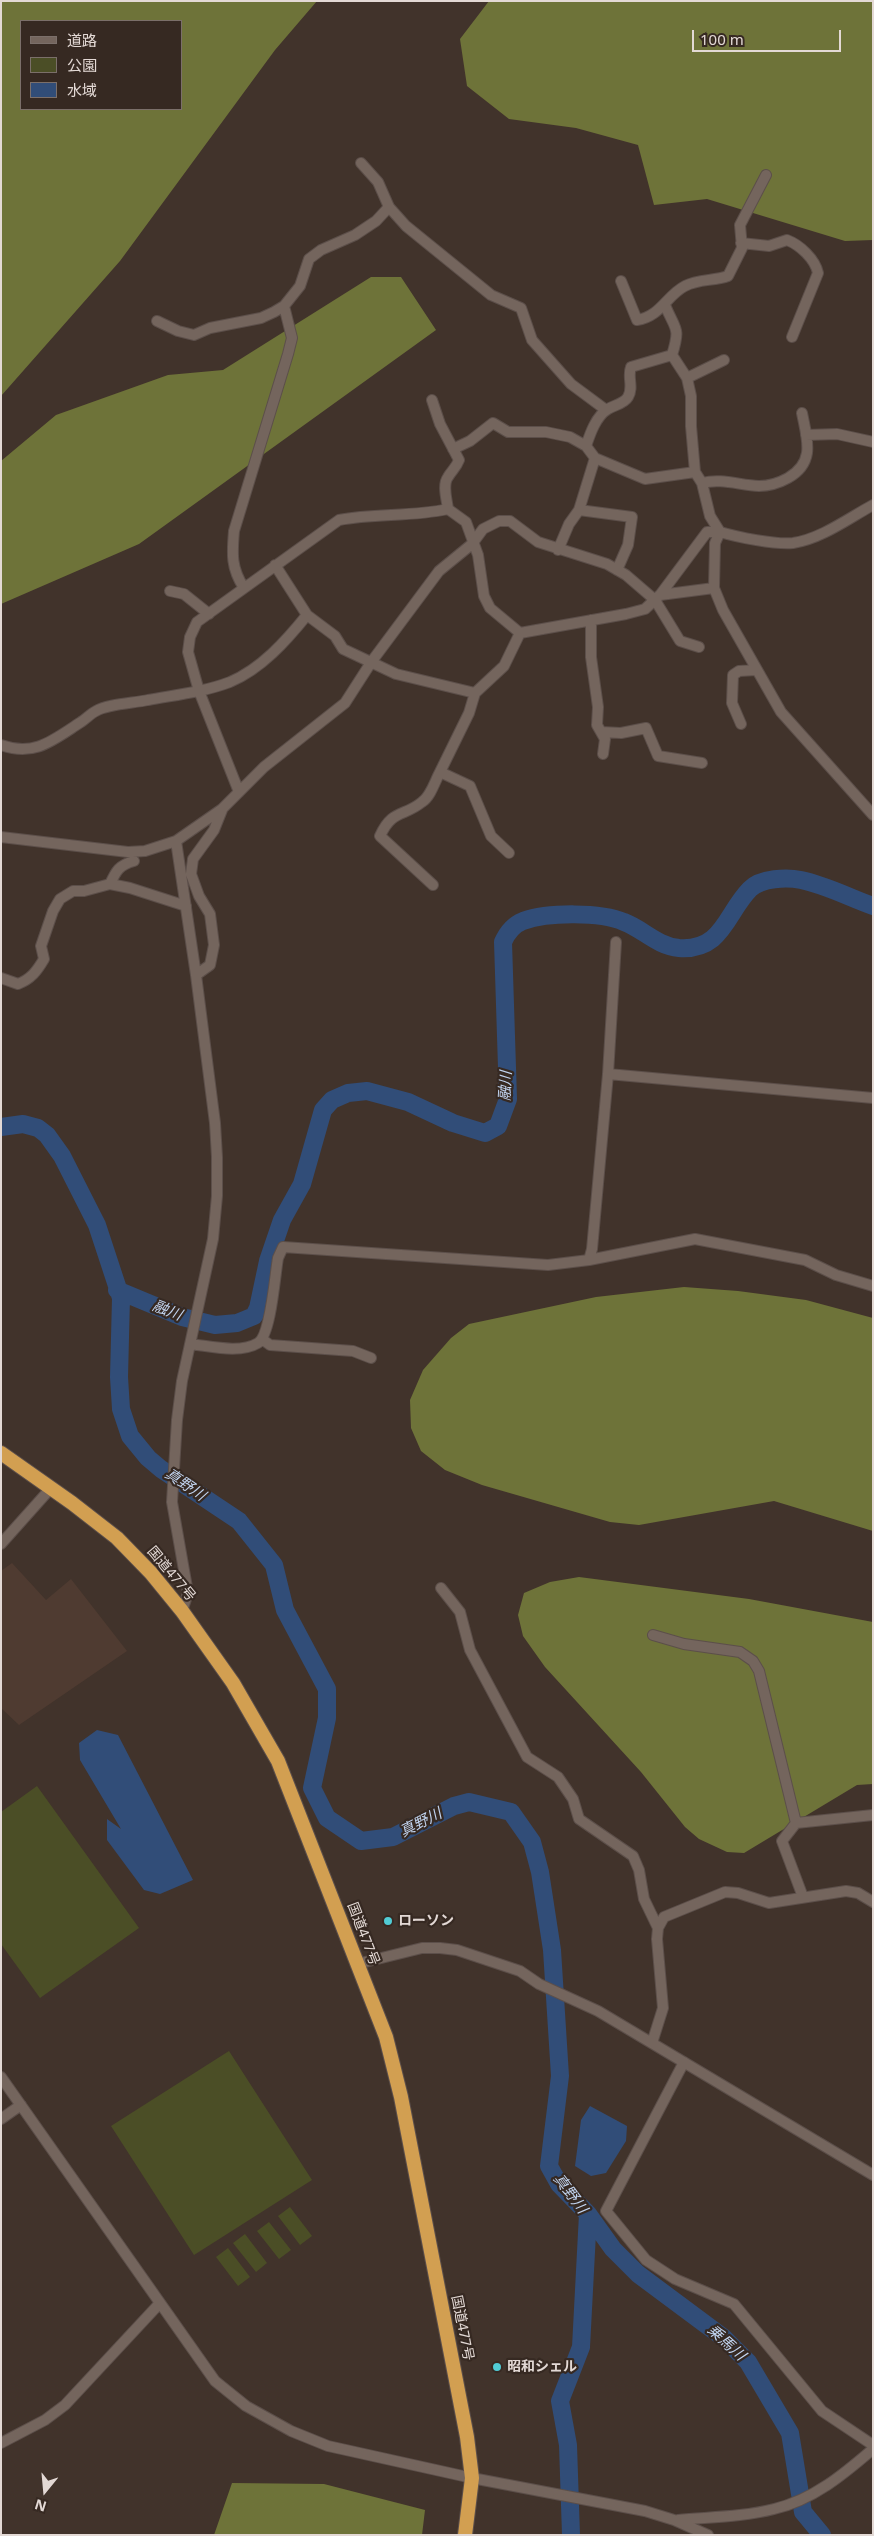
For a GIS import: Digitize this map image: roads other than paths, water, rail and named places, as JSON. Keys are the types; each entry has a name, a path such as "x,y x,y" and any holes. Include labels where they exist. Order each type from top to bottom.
{"highway":[{"name":"国道477号","path":"1,1453 118,1538 151,1573 182,1611 232,1684 278,1761 386,2037 401,2097 467,2437 472,2478 465,2535"}],"street":[{"path":"361,163 378,182 389,207 406,226 491,295 521,308 532,340 571,384 606,410"},
{"path":"621,281 636,320 644,319 665,305 684,286 728,276 737,260 741,243 740,225 766,175"},
{"path":"157,322 178,331 194,335 210,328 261,318 284,306 300,286 309,259 321,250 334,246 376,222 389,207"},
{"path":"741,243 769,246 787,240 795,243 816,264 818,273 792,337"},
{"path":"665,305 678,328 677,340 672,355"},
{"path":"244,588 235,574 234,531 292,338 284,306"},
{"path":"586,446 592,430 606,410 627,400 631,390 629,373 631,367 672,355"},
{"path":"672,355 687,378 691,396 691,426 695,472 702,483 710,516 720,532"},
{"path":"687,378 724,360"},
{"path":"432,400 440,424 459,460 456,468 447,478 445,486 448,509 466,522 472,544 478,555 484,596 490,608 520,633"},
{"path":"702,483 713,480 760,486 776,484 803,466 808,452 802,413"},
{"path":"453,449 470,441 493,423 508,432 546,432 570,437 586,446 595,458 645,479 695,472"},
{"path":"806,435 837,434 873,442"},
{"path":"558,550 569,524 579,510 595,458"},
{"path":"520,633 645,609 658,598 706,532 720,532 737,537 792,543 814,537 873,505"},
{"path":"239,792 199,691 188,652 190,637 197,622 339,520 362,516 426,514 448,509"},
{"path":"579,510 632,517 628,545 617,570"},
{"path":"1,838 128,852 145,851 176,841 222,809 264,767 345,703 372,661 439,571 472,544 483,529 499,520 510,520 538,542 606,564 617,570 658,598 680,641 699,648"},
{"path":"720,532 715,543 714,588 723,610 781,712 870,810"},
{"path":"275,565 307,615 335,636 343,649 372,661 396,674 475,693"},
{"path":"658,598 714,588"},
{"path":"170,591 184,594 209,614"},
{"path":"1,745 25,751 38,748 82,722 97,710 199,691 230,682 251,670 289,637 307,615"},
{"path":"591,620 591,657 598,707 597,725 605,738 603,754"},
{"path":"433,885 380,836 384,827 392,818 422,802 440,772 469,713 475,693 504,666 520,633"},
{"path":"742,724 732,703 733,675 739,671 756,670"},
{"path":"601,732 621,733 646,728 658,756 702,764"},
{"path":"440,772 470,786 483,821 491,836 509,853"},
{"path":"196,976 210,965 214,944 210,914 199,896 191,874 194,859 214,830 222,809"},
{"path":"176,841 215,1123 217,1196 212,1239 190,1344 177,1420 172,1502 188,1594 182,1611"},
{"path":"110,884 116,870 123,864 134,862"},
{"path":"1,978 18,984 27,980 36,972 44,959 41,946 53,911 60,899 73,891 84,891 110,884 130,888 186,906"},
{"path":"589,1260 592,1249 608,1074 616,942"},
{"path":"608,1074 873,1098"},
{"path":"190,1344 245,1348 260,1342 267,1331 278,1258 283,1247 548,1265 589,1260 695,1239 805,1260 836,1275 873,1286"},
{"path":"262,1339 270,1345 352,1351 371,1358"},
{"path":"1,1544 51,1488"},
{"path":"441,1588 460,1612 470,1650 527,1757 558,1777 573,1799 579,1819 633,1856 639,1870 644,1899 658,1928"},
{"path":"654,1635 684,1644 740,1652 753,1661 759,1671 796,1823"},
{"path":"803,1897 782,1841 796,1823 873,1816"},
{"path":"652,2043 663,2008 656,1939 658,1928 664,1917 725,1892 738,1892 769,1903 846,1891 858,1893 873,1902"},
{"path":"357,1964 422,1948 448,1949 520,1971 539,1984 568,1996 652,2043 873,2176"},
{"path":"674,2520 776,2509 815,2492 839,2478 873,2447 822,2411 734,2304 675,2278 646,2260 606,2211 684,2062"},
{"path":"1,2077 215,2381 246,2406 290,2431 328,2446 472,2478 645,2511 674,2520 708,2535"},
{"path":"1,2120 21,2105"},
{"path":"1,2443 45,2420 65,2405 160,2303"}],"water":[{"path":"97,1730 118,1735 193,1880 160,1894 144,1890 107,1840 107,1819 121,1829 80,1760 79,1743"},
{"path":"590,2106 627,2126 626,2141 606,2173 591,2176 575,2166 581,2120"}],"waterway":[{"name":"融川","path":"117,1290 182,1317 215,1325 237,1323 254,1316 258,1308 268,1261 282,1220 302,1184 323,1110 332,1100 348,1093 367,1091 408,1102 453,1123 485,1133 498,1126 508,1099 503,942 506,935 519,923 546,916 574,914 602,916 624,922 657,941 679,948 694,947 714,937 722,929 750,889 755,885 774,879 810,882 873,906"},
{"name":"真野川","path":"1,1127 23,1124 38,1128 47,1135 62,1156 97,1225 121,1298 119,1377 121,1409 130,1436 148,1458 161,1469 239,1521 274,1565 285,1610 327,1689 327,1718 312,1788 327,1818 361,1841 393,1837 454,1806 469,1802 511,1812 532,1842 540,1872 552,1950 560,2076 549,2166 559,2184 588,2214 613,2249 638,2274 724,2338 748,2362 790,2433 803,2512 822,2535"},
{"name":"真野川","path":"571,2535 568,2445 560,2401 581,2347 588,2214"}],"place":[{"name":"ローソン","path":"388,1921"},
{"name":"昭和シェル","path":"497,2367"}],"water label":[{"name":"乗馬川","path":"726,2343"}]}
